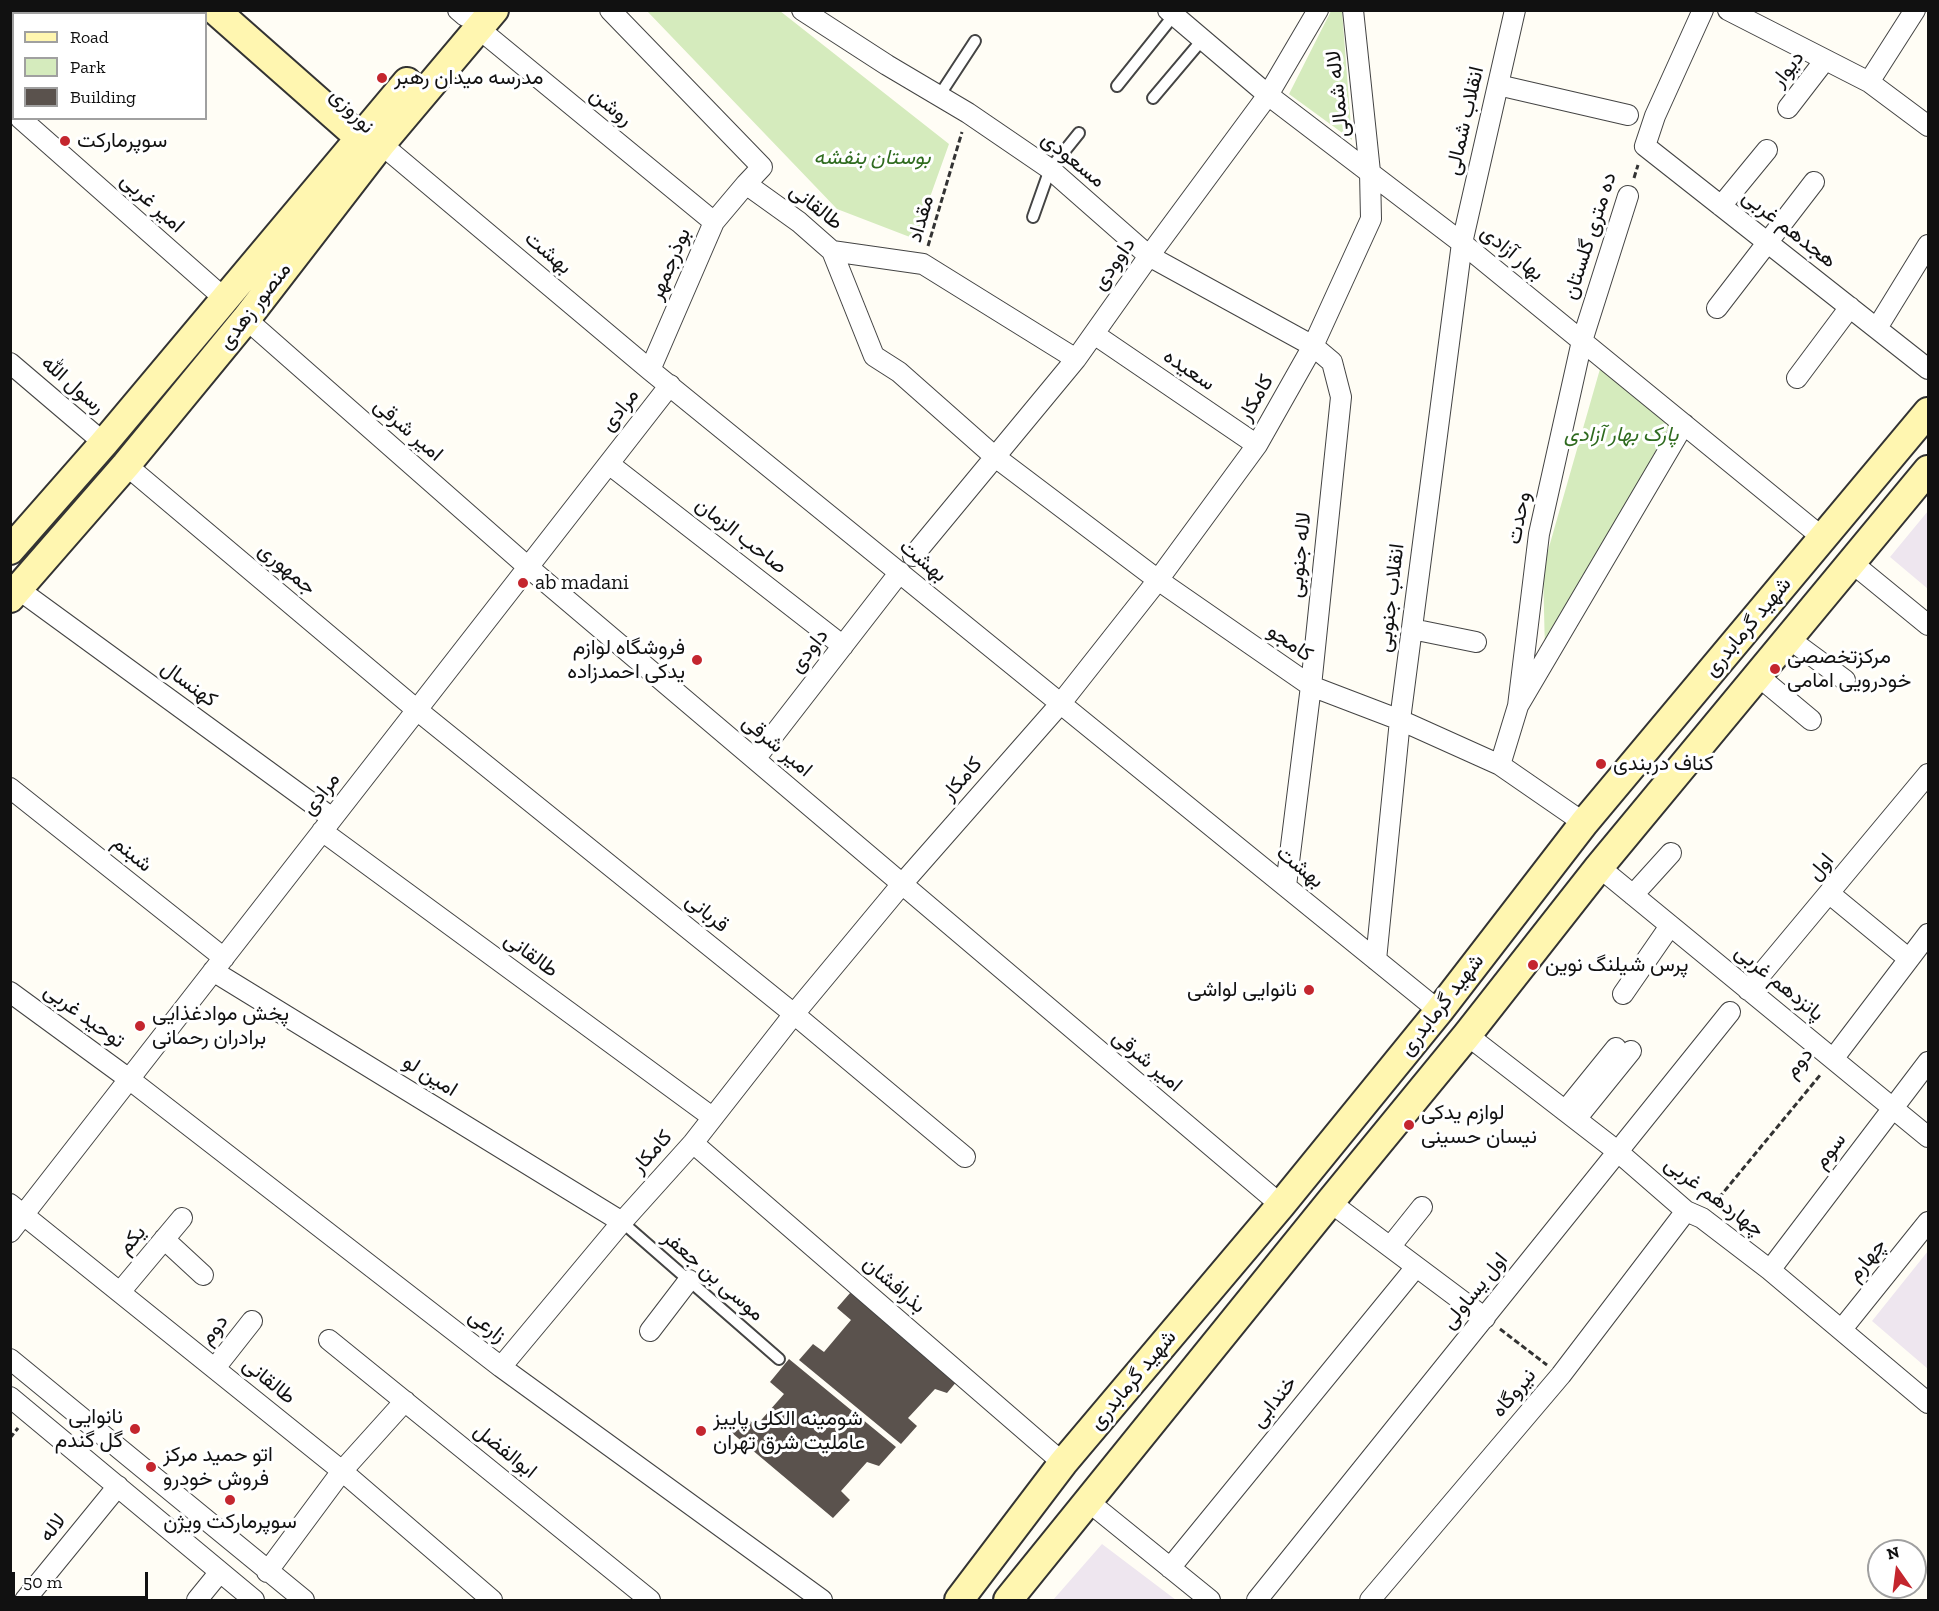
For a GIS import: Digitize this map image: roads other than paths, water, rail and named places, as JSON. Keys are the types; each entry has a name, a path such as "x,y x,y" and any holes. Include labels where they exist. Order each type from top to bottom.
{"main road":[{"name":"نوروزی","path":"215,10 370,135"},
{"name":"نوروزی","path":"241,10 370,135"},
{"name":"منصور زهدی","path":"10,550 473,15"},
{"name":"منصور زهدی","path":"14,593 126,465 246,319 370,135"},
{"path":"225,299 246,319"},
{"name":"شهید گرمابدری","path":"959,1600 1063,1463 1281,1205 1439,1011 1584,823 1929,412"},
{"name":"شهید گرمابدری","path":"1008,1600 1467,1035 1599,867 1929,470"},
{"path":"1823,538 1851,562"},
{"path":"1439,1011 1467,1035"}],"street":[{"path":"610,10 762,167 746,184"},
{"name":"مسعودی","path":"802,10 968,113 1050,169 1149,256 1313,346"},
{"path":"1268,95 1318,10"},
{"name":"لاله شمالی","path":"1353,10 1370,172"},
{"name":"انقلاب شمالی","path":"1462,243 1515,10"},
{"name":"هجدهم غربی","path":"1703,10 1655,116 1644,146 1929,369"},
{"path":"1728,10 1869,82 1929,126"},
{"path":"1869,82 1915,10"},
{"name":"بهار آزادی","path":"1171,13 1268,95 1462,243 1823,538"},
{"name":"روشن","path":"473,15 714,222"},
{"name":"دیوار","path":"1788,108 1826,60"},
{"path":"1498,86 1628,115"},
{"name":"داوودی","path":"914,556 994,456 1076,360 1149,256 1268,95"},
{"name":"امیر غربی","path":"20,120 225,299"},
{"name":"بهشت","path":"370,135 650,370 1439,1011"},
{"path":"1721,206 1767,150"},
{"name":"کامکار","path":"501,1367 622,1222 693,1143 794,1014 902,884 1061,703 1158,580 1257,445 1313,346 1371,219 1370,172"},
{"path":"1717,308 1814,182"},
{"name":"بوذرجمهر","path":"650,370 714,222 746,184"},
{"name":"طالقانی","path":"746,184 799,222 832,251 923,264 1076,360"},
{"name":"ده متری گلستان","path":"1582,341 1628,195"},
{"name":"انقلاب جنوبی","path":"1376,960 1400,720 1462,243"},
{"path":"1877,328 1929,245"},
{"path":"832,251 874,356 899,372 994,456"},
{"path":"1797,378 1850,307"},
{"name":"امیر شرقی","path":"246,319 528,567 1281,1205"},
{"name":"سعیده","path":"1094,334 1257,445"},
{"name":"وحدت","path":"1500,765 1518,706 1539,534 1582,341"},
{"name":"لاله جنوبی","path":"1286,886 1311,686 1341,397 1332,362 1313,346"},
{"name":"رسول الله","path":"10,363 104,443"},
{"name":"مرادی","path":"10,1232 17,1209 129,1079 670,385"},
{"name":"وحدت","path":"1518,706 1684,424"},
{"name":"کامجو","path":"994,456 1158,580 1311,686 1400,720 1500,765 1584,823"},
{"name":"صاحب الزمان","path":"609,464 843,646"},
{"name":"جمهوری","path":"126,465 417,710"},
{"path":"1851,562 1929,625"},
{"name":"داودی","path":"755,759 900,572"},
{"name":"کهنسال","path":"14,593 327,825"},
{"path":"1412,629 1476,642"},
{"path":"1788,638 1845,680"},
{"path":"1757,675 1811,720"},
{"name":"قربانی","path":"417,710 794,1014 965,1158"},
{"name":"اول","path":"1748,990 1929,774"},
{"name":"شبنم","path":"10,788 218,964"},
{"name":"طالقانی","path":"327,825 712,1117"},
{"path":"1633,895 1671,853"},
{"name":"پانزدهم غربی","path":"1599,867 1929,1137"},
{"path":"1830,894 1909,959"},
{"path":"1623,994 1670,926"},
{"name":"دوم","path":"1833,1059 1929,934"},
{"name":"امین لو","path":"218,964 622,1222"},
{"name":"توحید غربی","path":"10,992 129,1079"},
{"name":"اول یساولی","path":"1257,1600 1730,1012"},
{"name":"چهاردهم غربی","path":"1467,1035 1617,1151 1694,1215 1770,1269 1929,1403"},
{"path":"1570,1115 1623,1049"},
{"name":"سوم","path":"1770,1269 1929,1062"},
{"name":"زارعی","path":"129,1079 501,1367 822,1600"},
{"name":"بذرافشان","path":"693,1143 1063,1463"},
{"path":"1330,1202 1485,1318"},
{"path":"1390,1247 1422,1207"},
{"name":"طالقانی","path":"17,1209 342,1471 492,1600"},
{"name":"نیروگاه","path":"1370,1600 1694,1215"},
{"name":"یکم","path":"120,1292 182,1218"},
{"name":"چهارم","path":"1842,1329 1929,1222"},
{"path":"164,1239 203,1275"},
{"name":"خندابی","path":"1170,1568 1416,1267"},
{"path":"650,1331 689,1280"},
{"name":"دوم","path":"215,1368 252,1321"},
{"name":"ابوالفضل","path":"329,1340 650,1600"},
{"path":"10,1359 267,1572 304,1600"},
{"path":"10,1397 254,1600"},
{"path":"267,1572 342,1471 405,1401"},
{"name":"لاله","path":"25,1600 118,1486"},
{"path":"1089,1502 1210,1600"},
{"path":"196,1600 219,1573"}],"lane":[{"path":"1117,86 1171,13"},
{"path":"1153,98 1202,40"},
{"path":"939,96 975,41"},
{"path":"1034,217 1050,169 1079,133"},
{"name":"موسی بن جعفر","path":"622,1222 779,1359"}],"place":[{"name":"مدرسه میدان رهبر","path":"382,78"},
{"name":"سوپرمارکت","path":"65,141"},
{"name":"ab madani","path":"523,583"},
{"name":"فروشگاه لوازم یدکی احمدزاده","path":"697,660"},
{"name":"مرکزتخصصی خودرویی امامی","path":"1775,669"},
{"name":"کناف دربندی","path":"1601,764"},
{"name":"پرس شیلنگ نوین","path":"1533,965"},
{"name":"نانوایی لواشی","path":"1309,990"},
{"name":"پخش موادغذایی برادران رحمانی","path":"140,1026"},
{"name":"لوازم یدکی نیسان حسینی","path":"1409,1125"},
{"name":"نانوایی گل گندم","path":"135,1429"},
{"name":"شومینه الکلی پاییز عاملیت شرق تهران","path":"701,1431"},
{"name":"اتو حمید مرکز فروش خودرو","path":"151,1467"},
{"name":"سوپرمارکت ویژن","path":"230,1500"}],"park label":[{"name":"بوستان بنفشه","path":"872,158"},
{"name":"پارک بهار آزادی","path":"1621,435"}]}
